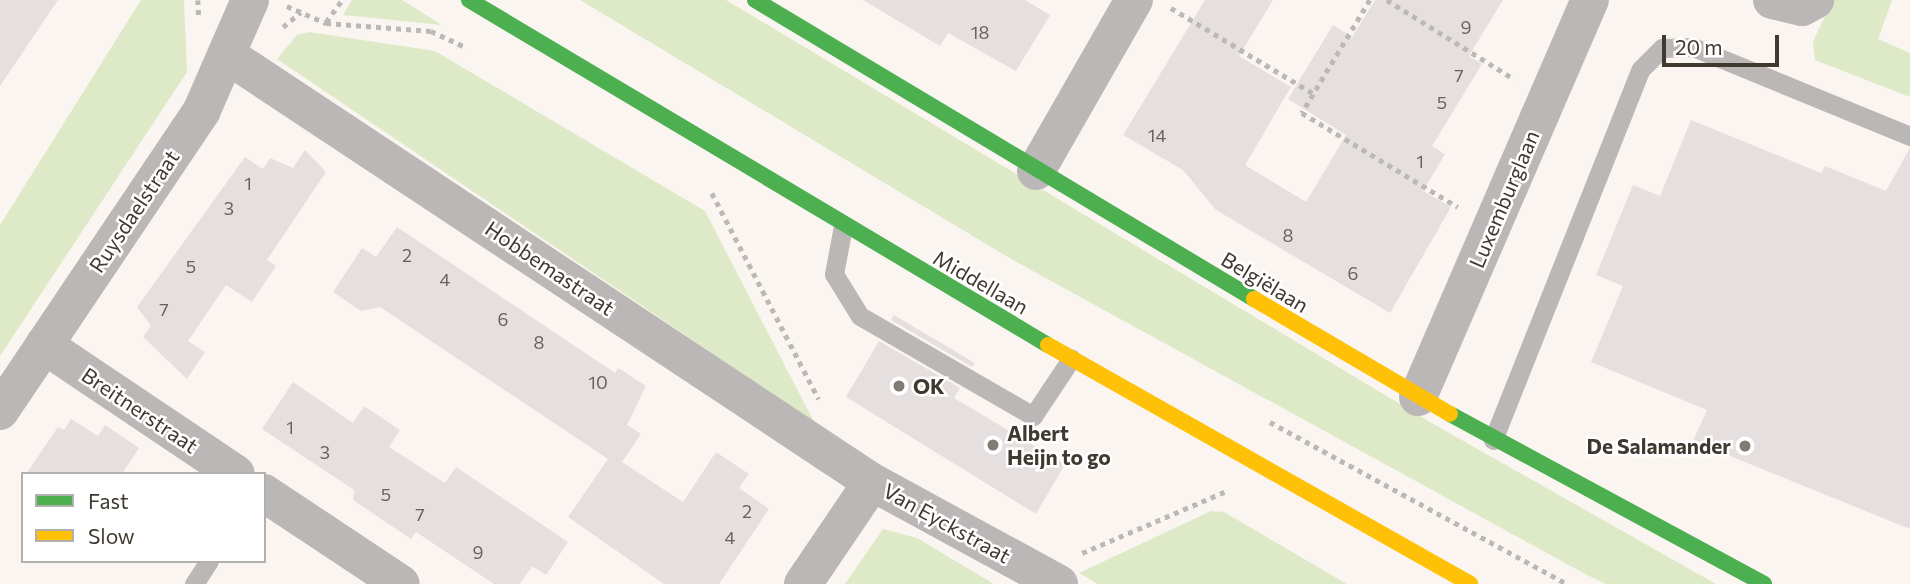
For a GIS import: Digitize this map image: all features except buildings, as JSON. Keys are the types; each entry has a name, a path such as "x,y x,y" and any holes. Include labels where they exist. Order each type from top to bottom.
{"main road":[{"name":"Middellaan","path":"459,0 473,3 843,226 1071,359 1470,584"},
{"name":"Belgiëlaan","path":"755,0 1418,397 1493,440 1764,584"}],"street":[{"name":"Ruysdaelstraat","path":"0,411 202,110 250,0"},
{"path":"1036,170 1134,0"},
{"name":"Luxemburglaan","path":"1418,397 1590,0"},
{"path":"1772,0 1802,7 1815,0"},
{"name":"Hobbemastraat","path":"227,55 872,482"},
{"name":"Breitnerstraat","path":"44,345 233,472"},
{"path":"803,584 872,482"},
{"name":"Van Eyckstraat","path":"872,482 1059,584"},
{"path":"266,494 401,584"}],"lane":[{"path":"1493,440 1641,69 1661,48 1693,47 1910,136"},
{"path":"843,226 834,274 860,316 1033,416 1071,359"},
{"path":"194,584 208,563"}],"path":[{"path":"326,23 342,0"},
{"path":"1158,0 1314,94"},
{"path":"1370,0 1302,113 1491,228"},
{"path":"1387,0 1547,99"}],"green space":[{"path":"141,0 184,0 187,72 0,356 0,225"},
{"path":"352,0 402,0 442,25 343,15"},
{"path":"580,0 726,0 1430,422 1716,584 1606,584 1587,575 1011,259"},
{"path":"1832,0 1892,0 1878,39 1910,53 1910,97 1815,60 1813,42"},
{"path":"309,32 435,51 705,211 814,422 277,59 297,35"},
{"path":"1211,511 1224,512 1347,584 1098,584 1079,573"},
{"path":"883,529 917,538 994,584 845,584"}],"traffic: fast":[{"path":"469,0 1048,345"},
{"path":"755,0 1254,299"},
{"path":"1450,414 1764,584"}],"traffic: slow":[{"path":"1254,299 1450,414"},
{"path":"1048,345 1470,584"}],"place":[{"name":"OK","path":"899,386"},
{"name":"Albert Heijn to go","path":"993,445"},
{"name":"De Salamander","path":"1745,446"}]}
